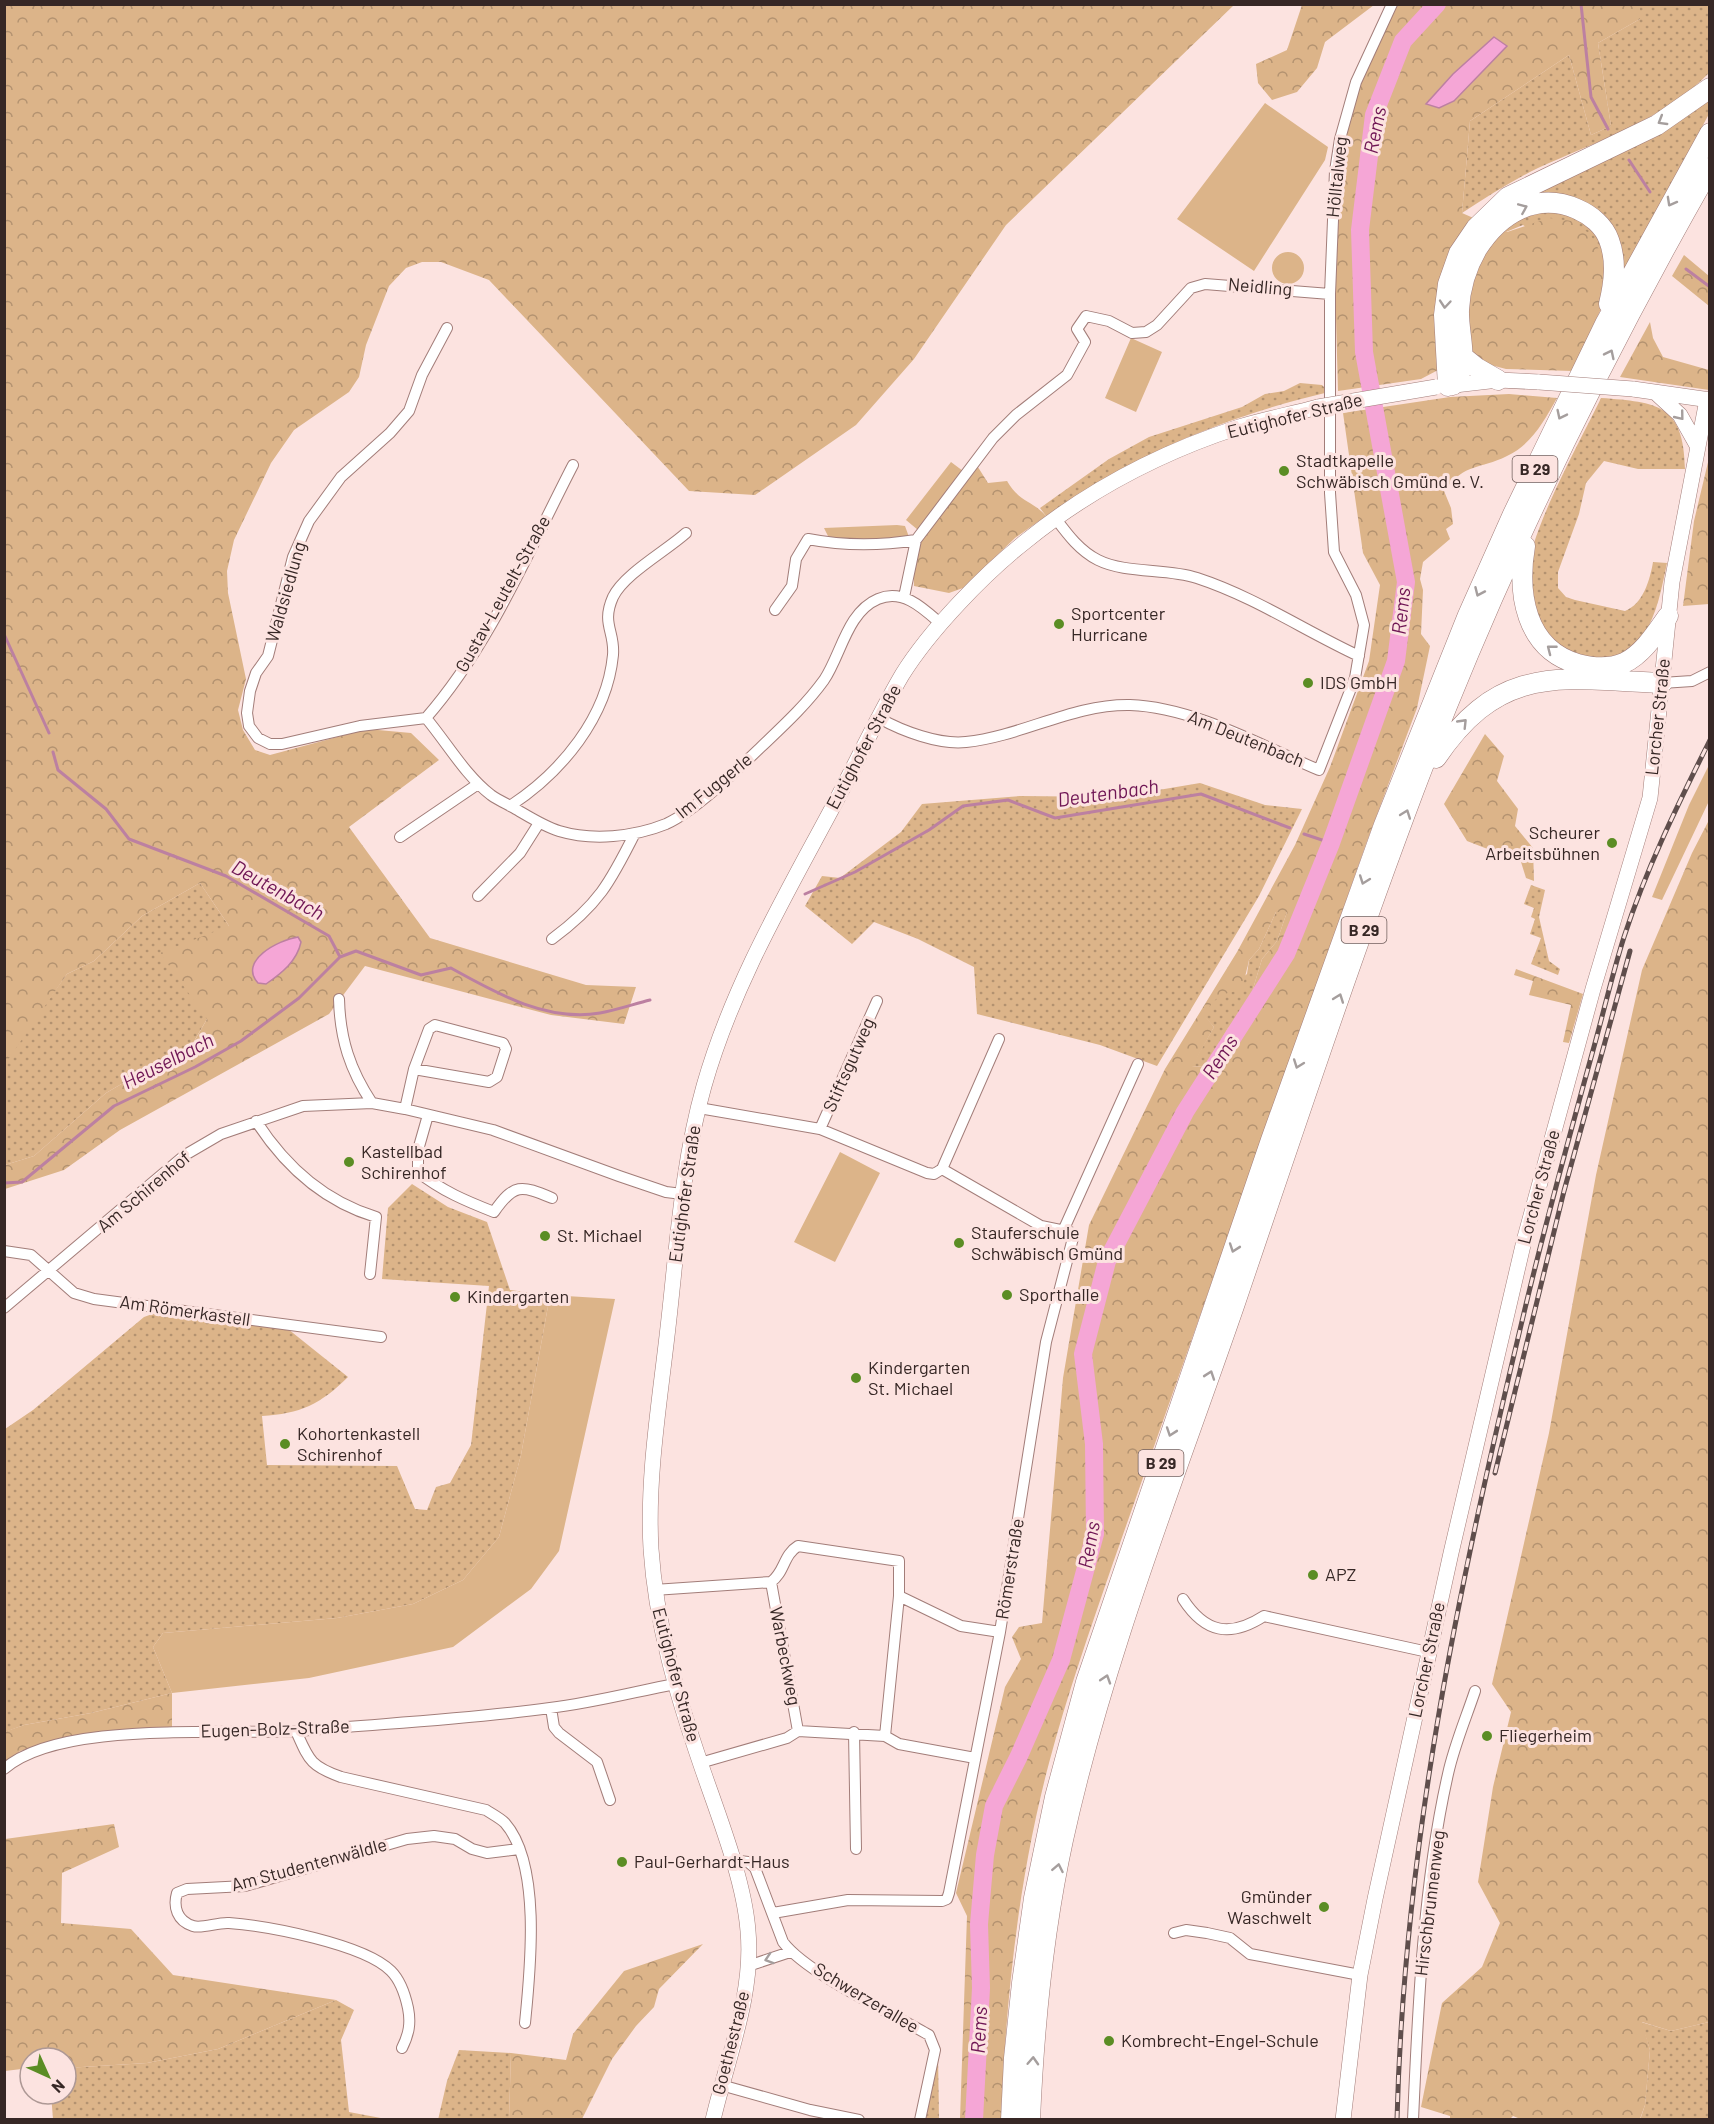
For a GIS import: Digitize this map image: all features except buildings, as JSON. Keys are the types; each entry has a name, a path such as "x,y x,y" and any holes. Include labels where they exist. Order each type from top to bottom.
{"highway":[{"path":"1446,386 1444,315 1446,292 1459,253 1476,228 1508,197 1657,125 1710,88"},
{"name":"B 29","path":"1011,2120 1015,2047 1034,1898 1055,1797 1086,1682 1271,1140 1412,752 1513,514 1605,324 1710,133"},
{"name":"B 29","path":"1030,2120 1034,2035 1051,1906 1073,1798 1095,1716 1305,1094 1416,787 1529,520 1632,310 1710,168"},
{"path":"1446,386 1462,373 1459,310 1464,279 1470,263 1495,227 1518,209 1530,204 1544,202 1570,206 1591,217 1606,233 1612,251 1614,271 1605,324"},
{"path":"1462,356 1498,380"},
{"path":"1529,520 1521,586 1526,610 1534,631 1552,651 1571,662 1586,666 1649,672 1662,682"},
{"path":"1612,667 1623,663 1644,647 1668,616"},
{"path":"1416,787 1464,721 1485,705 1512,690 1562,678 1662,682"}],"street":[{"name":"Hölltalweg","path":"1331,445 1332,221 1340,139 1356,82 1392,4"},
{"name":"Neidling","path":"916,540 993,438 1016,415 1066,375 1085,342 1077,329 1086,316 1109,321 1131,333 1146,332 1157,325 1191,288 1205,284 1330,294"},
{"name":"Waldsiedlung","path":"426,718 360,726 282,744 270,744 258,738 249,726 247,713 250,691 256,674 268,656 292,557 309,521 341,477 390,433 409,411 422,375 447,328"},
{"name":"Eutighofer Straße","path":"748,1966 746,1911 732,1860 675,1684 663,1640 654,1590 651,1492 682,1194 699,1108 718,1043 742,981 903,675 941,624 1000,563 1056,519 1108,484 1165,455 1241,426 1318,407 1498,380 1633,389 1708,400"},
{"path":"1653,391 1680,415 1698,447"},
{"name":"Lorcher Straße","path":"1343,2120 1360,1975 1428,1652 1524,1241 1593,989 1650,798 1668,616 1679,542 1708,400"},
{"name":"Am Deutenbach","path":"879,718 931,738 964,743 1005,735 1069,712 1097,706 1132,705 1181,712 1319,770 1351,688 1364,625 1360,609 1334,552 1331,445"},
{"name":"Gustav-Leutelt-Straße","path":"426,718 445,697 478,647 573,465"},
{"path":"1056,519 1072,540 1087,554 1101,562 1173,572 1226,588 1359,656"},
{"path":"510,806 553,772 582,736 598,710 611,677 614,649 607,614 614,595 630,577 686,533"},
{"path":"775,610 792,586 796,559 808,539 857,545 916,540 904,597 922,607 941,624"},
{"name":"Im Fuggerle","path":"426,718 478,784 492,796 539,823 559,831 583,835 635,833 668,823 744,764 796,713 825,679 863,609 881,598 904,597"},
{"path":"1662,682 1692,681 1710,672"},
{"path":"400,837 478,784"},
{"path":"478,896 520,853 539,823"},
{"path":"552,939 581,917 610,882 635,833"},
{"path":"339,999 344,1047 361,1086 372,1103"},
{"name":"Stiftsgutweg","path":"820,1128 877,1001"},
{"path":"405,1109 414,1069 429,1029 435,1025 502,1043 506,1049 497,1077 489,1082 414,1069"},
{"path":"999,1039 942,1169 1041,1226 1068,1232"},
{"name":"Römerstraße","path":"773,1913 848,1900 942,1901 947,1899 1000,1632 1046,1342 1068,1232 1138,1064"},
{"name":"Am Schirenhof","path":"4,1308 185,1155 221,1134 303,1106 372,1103 405,1109 493,1131 628,1179 682,1194"},
{"name":"Stiftsgutweg","path":"699,1108 820,1128 927,1173 934,1174 942,1169"},
{"path":"428,1115 418,1150 418,1172 434,1185 453,1196 494,1212 512,1191 520,1188 552,1198"},
{"path":"256,1121 274,1148 303,1177 334,1200 376,1217 370,1274"},
{"name":"Am Römerkastell","path":"4,1251 31,1255 74,1293 94,1299 381,1337"},
{"path":"654,1590 771,1582 779,1576 789,1552 798,1546 899,1561 899,1596 885,1736"},
{"name":"Warbeckweg","path":"771,1582 798,1731"},
{"path":"899,1596 961,1626 1000,1632"},
{"path":"1183,1599 1197,1619 1225,1630 1250,1626 1264,1616 1428,1652"},
{"name":"Eugen-Bolz-Straße","path":"4,1769 28,1754 98,1738 152,1733 296,1731 551,1708 675,1684"},
{"name":"Hirschbrunnenweg","path":"1413,2120 1418,2007 1436,1842 1448,1772 1475,1691"},
{"path":"551,1708 554,1727 559,1733 597,1762 610,1800"},
{"path":"296,1731 308,1757 318,1769 341,1777 486,1810 505,1823 519,1849 531,1914 531,1964 525,2024"},
{"path":"700,1763 787,1738 798,1731 854,1732 885,1736 899,1744 975,1758"},
{"path":"854,1732 856,1849"},
{"name":"Am Studentenwäldle","path":"402,2048 408,2036 410,2020 405,1992 390,1970 362,1952 331,1942 228,1923 194,1927 180,1918 174,1904 177,1893 187,1888 245,1886 407,1839 434,1836 455,1839 472,1849 487,1853 519,1849"},
{"path":"732,1860 748,1862 755,1868 783,1942 790,1952 748,1966"},
{"path":"1174,1933 1186,1930 1230,1938 1250,1954 1360,1975"},
{"name":"Schwerzerallee","path":"790,1952 929,2035 934,2043 920,2120"},
{"name":"Goethestraße","path":"712,2120 742,2007 748,1966"},
{"path":"721,2085 810,2110 860,2120"}],"green space":[{"path":"5,5 1234,5 1006,225 914,359 856,425 755,495 689,491 489,280 441,262 422,262 406,268 389,286 366,345 359,377 349,392 294,430 271,463 234,540 227,571 228,593 246,679 238,710 243,730 255,750 270,755 367,729 411,733 439,760 349,827 430,938 586,985 636,987 624,1024 551,1015 365,966 329,1014 120,1130 64,1170 5,1189 5,1165 34,1156 106,1093 149,1068 183,1061 207,1019 160,953 229,926 200,883 142,916 94,961 67,974 5,1064"},
{"path":"1302,5 1374,5 1325,42 1317,68 1297,92 1272,100 1258,83 1256,64 1287,50"},
{"path":"1395,5 1640,5 1640,19 1598,43 1611,126 1591,135 1569,55 1470,121 1462,213 1478,220 1440,369 1421,379 1338,391 1335,283 1342,154 1356,96 1368,61","holes":["1494,37 1454,101 1426,104 1453,74"]},
{"path":"1640,5 1709,5 1709,73 1691,90 1650,117 1528,173 1462,213 1470,121 1569,55 1591,135 1611,126 1598,43 1640,19"},
{"path":"1709,94 1709,114 1623,272 1591,211 1499,212"},
{"path":"1265,103 1328,147 1325,160 1254,271 1177,219"},
{"path":"1565,210 1602,236 1612,288 1523,225 1506,232 1501,229 1524,213"},
{"path":"1549,218 1572,221 1590,234 1602,255 1607,296 1572,371 1506,369 1487,364 1472,352 1465,339 1469,281 1501,229 1507,232"},
{"path":"1288,252 1299,257 1304,268 1299,279 1288,284 1277,279 1272,268 1277,257"},
{"path":"1684,255 1709,276 1709,306 1672,276"},
{"path":"1650,322 1653,338 1663,357 1709,370 1709,390 1620,377"},
{"path":"1131,338 1162,352 1136,412 1105,398"},
{"path":"1300,383 1322,385 1329,392 1253,413 1182,440 1113,474 1046,516 1040,508 1109,459 1149,437 1242,407 1265,394 1284,391"},
{"path":"1509,394 1557,398 1524,445 1507,456 1459,475 1444,491 1451,508 1453,524 1446,529 1450,539 1423,562 1420,579 1423,590 1421,634 1430,646 1417,708 1366,844 1113,1563 1071,1688 1049,1763 1029,1851 1015,1940 1006,2029 1001,2119 960,2119 967,1916 956,1893 1005,1687 1021,1659 1012,1637 1019,1627 1042,1623 1063,1378 1089,1225 1165,1069 1237,952 1295,845 1330,767 1369,661 1380,585 1363,553 1343,413 1450,397","holes":["1276,912 1287,912 1277,941 1262,959 1249,1002 1228,1028 1206,1066 1192,1067 1214,1027 1204,1015 1219,997 1242,990 1249,960 1259,949"]},
{"path":"1601,398 1638,402 1664,411 1673,419 1679,431 1685,469 1638,469 1604,461 1586,483 1579,514 1558,572 1558,588 1566,597 1625,611 1637,603 1641,597 1648,584 1653,562 1667,563 1655,610 1643,636 1632,648 1619,655 1587,658 1557,647 1545,636 1535,618 1528,573 1530,556 1546,511"},
{"path":"1709,458 1709,604 1683,606 1694,521"},
{"path":"951,462 963,471 918,530 906,520"},
{"path":"976,464 988,483 1007,481 1017,494 1046,516 1015,538 963,588 949,593 914,586 913,558 920,538"},
{"path":"905,526 909,537 879,542 830,540 824,528"},
{"path":"1485,734 1504,756 1497,781 1518,809 1515,826 1533,848 1534,881 1526,878 1521,862 1467,841 1444,804"},
{"path":"1709,765 1709,801 1662,900 1652,897 1689,805"},
{"path":"1200,783 1265,805 1302,809 1259,896 1157,1066 1100,1045 977,1014 974,967 918,939 874,922 852,944 805,906 822,876 840,878 901,832 922,804 1020,796 1117,797"},
{"path":"1709,820 1709,2022 1671,2031 1642,2022 1650,2050 1645,2105 1640,2119 1523,2120 1513,2116 1510,2119 1450,2119 1450,2116 1421,2107 1442,2003 1482,1967 1500,1923 1478,1882 1493,1787 1511,1712 1492,1684 1549,1433 1596,1175 1642,970 1692,853"},
{"path":"200,883 229,926 207,1019 182,1062 149,1068 106,1093 34,1156 5,1165 4,1064 14,1048 67,974 94,961 142,916"},
{"path":"1531,885 1545,890 1539,917 1549,961 1560,969 1558,975 1531,964 1541,938 1530,934 1535,919 1531,917 1534,908 1524,904"},
{"path":"1276,912 1287,912 1277,941 1262,959 1249,1002 1228,1028 1206,1066 1191,1067 1214,1027 1203,1015 1211,1001 1247,974 1249,960 1259,949"},
{"path":"1516,969 1583,994 1569,1043 1563,1042 1571,1005 1529,995 1533,981 1514,975"},
{"path":"840,1152 880,1173 835,1262 794,1242"},
{"path":"412,1184 448,1207 487,1222 510,1290 550,1295 521,1455 499,1537 463,1580 413,1604 337,1618 163,1633 153,1647 172,1693 91,1713 24,1725 5,1732 5,1429 33,1410 144,1317 155,1313 288,1329 348,1377 329,1394 309,1406 288,1413 262,1416 267,1465 397,1466 415,1509 427,1510 436,1487 450,1483 471,1445 489,1286 382,1279 388,1208"},
{"path":"550,1295 615,1299 559,1551 531,1589 453,1647 309,1678 172,1693 153,1647 163,1633 337,1618 413,1604 463,1580 499,1537 521,1455"},
{"path":"172,1693 172,1729 80,1736 20,1751 5,1764 4,1732 24,1725 91,1713"},
{"path":"114,1824 119,1847 62,1873 61,1923 131,1929 173,1975 336,2000 218,2049 147,2063 78,2067 78,2046 18,2046 18,2069 5,2071 5,1839"},
{"path":"703,1944 659,1989 654,2007 636,2026 612,2059 582,2119 509,2119 511,2053 566,2060 573,2034 624,1971"},
{"path":"336,2000 354,2010 341,2040 349,2112 386,2119 53,2119 52,2106 78,2106 78,2067 147,2063 218,2049"},
{"path":"1641,2022 1671,2031 1709,2022 1709,2119 1640,2120 1645,2105 1650,2050"},
{"path":"459,2050 511,2053 509,2119 438,2120 447,2081"},
{"path":"938,2055 939,2119 926,2119"}],"shaded area":[{"path":"1494,37 1507,46 1454,101 1439,108 1426,104 1453,74"},
{"path":"298,937 301,942 299,949 288,966 266,984 258,983 253,975 253,967 263,953 280,942"}],"waterway":[{"name":"Rems","path":"974,2120 981,1988 979,1924 985,1855 994,1806 1019,1756 1061,1660 1095,1534 1094,1444 1083,1354 1107,1261 1185,1112 1286,954 1331,843 1396,661 1406,582 1364,352 1360,230 1374,115 1403,41 1437,4"},
{"path":"1581,4 1591,97 1608,129"},
{"path":"1629,160 1650,192"},
{"path":"1686,269 1710,287"},
{"name":"Deutenbach","path":"4,634 49,733"},
{"name":"Deutenbach","path":"53,752 58,770 106,809 129,839 226,876 329,936 340,957 356,951 421,975 451,968 504,996 560,1013 580,1015 600,1013 650,1000"},
{"name":"Deutenbach","path":"805,894 855,872 929,830 963,806 1008,800 1055,818 1201,794 1290,828"},
{"name":"Deutenbach","path":"1304,834 1331,843"},
{"name":"Heuselbach","path":"4,1183 22,1182 114,1106 195,1067 241,1041 299,998 340,957"}],"railway":[{"path":"1397,2120 1402,2017 1423,1815 1457,1616 1499,1417 1548,1218 1624,937 1652,862 1710,740"},
{"path":"1495,1473 1564,1191 1630,951"}],"place":[{"name":"Stadtkapelle Schwäbisch Gmünd e. V.","path":"1284,471"},
{"name":"Sportcenter Hurricane","path":"1059,624"},
{"name":"IDS GmbH","path":"1308,683"},
{"name":"Scheurer Arbeitsbühnen","path":"1612,843"},
{"name":"Kastellbad Schirenhof","path":"349,1162"},
{"name":"St. Michael","path":"545,1236"},
{"name":"Stauferschule Schwäbisch Gmünd","path":"959,1243"},
{"name":"Sporthalle","path":"1007,1295"},
{"name":"Kindergarten","path":"455,1297"},
{"name":"Kindergarten St. Michael","path":"856,1378"},
{"name":"Kohortenkastell Schirenhof","path":"285,1444"},
{"name":"APZ","path":"1313,1575"},
{"name":"Fliegerheim","path":"1487,1736"},
{"name":"Paul-Gerhardt-Haus","path":"622,1862"},
{"name":"Gmünder Waschwelt","path":"1324,1907"},
{"name":"Kombrecht-Engel-Schule","path":"1109,2041"}]}
